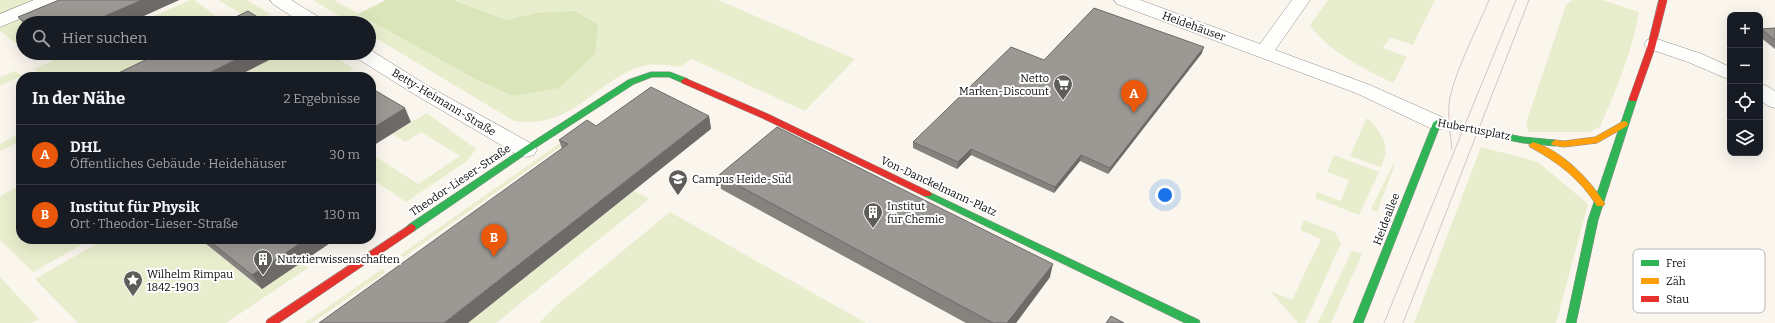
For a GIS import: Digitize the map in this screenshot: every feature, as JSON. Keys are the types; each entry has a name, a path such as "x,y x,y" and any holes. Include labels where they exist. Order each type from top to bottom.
{"main road":[{"path":"1571,323 1593,220 1600,204 1624,124 1654,44 1663,0"},
{"name":"Theodor-Lieser-Straße","path":"271,323 526,150 631,82 651,74 670,75"},
{"name":"Von-Danckelmann-Platz","path":"670,75 772,120 1195,323"},
{"name":"Hubertusplatz","path":"1437,123 1522,140 1564,144 1597,140 1624,124"},
{"name":"Heideallee","path":"1358,323 1437,123"},
{"path":"1522,140 1552,155 1566,165 1588,185 1596,195 1600,204"}],"street":[{"path":"0,20 50,0"},
{"path":"279,0 304,16"},
{"name":"Heidehäuser","path":"1123,0 1264,52"},
{"path":"1264,52 1301,0"},
{"path":"1654,44 1695,58 1727,73"},
{"name":"Hubertusplatz","path":"1264,52 1363,89 1437,123"},
{"name":"Betty-Heimann-Straße","path":"373,60 421,90 526,150"},
{"path":"1763,92 1775,101"}],"green space":[{"path":"0,0 32,0 0,13"},
{"path":"62,0 35,16 24,16"},
{"path":"190,0 194,0 216,16 154,16"},
{"path":"218,0 247,0 270,14 266,16 245,16"},
{"path":"313,0 334,0 363,16 339,16"},
{"path":"386,0 453,0 507,20 535,13 576,11 598,25 595,54 559,88 512,96 477,80 376,24 376,16 362,16 358,14"},
{"path":"453,0 718,0 855,59 805,111 692,59 680,67 666,65 643,66 626,73 583,102 553,118 535,122 514,121 376,38 376,23 477,80 512,96 535,13 507,20"},
{"path":"1328,0 1435,0 1413,45 1390,37 1383,48 1407,57 1393,83 1359,66 1337,52 1318,35 1310,25"},
{"path":"1573,0 1603,0 1639,12 1628,56 1618,85 1600,127 1590,132 1528,132 1526,123 1566,5"},
{"path":"16,19 16,43 0,31 0,26"},
{"path":"54,60 182,60 157,72 37,72 34,69"},
{"path":"269,60 340,60 354,69 348,72 246,72"},
{"path":"15,71 16,72 16,79 0,86 0,77"},
{"path":"427,113 476,149 467,161 406,202 376,181 376,157 418,184 460,156 421,132 405,142 392,134"},
{"path":"1367,118 1377,129 1386,147 1386,152 1381,167 1350,156"},
{"path":"580,129 583,131 404,257 400,255"},
{"path":"16,136 16,143 0,151 0,144"},
{"path":"1481,147 1538,162 1588,204 1556,323 1414,323"},
{"path":"1334,155 1379,172 1359,215 1315,198 1317,192 1341,201 1349,180 1327,172"},
{"path":"1395,164 1377,212 1371,209 1393,165"},
{"path":"16,188 16,244 83,244 33,272 0,240 0,196"},
{"path":"634,191 649,199 496,323 468,323"},
{"path":"670,212 866,323 539,323 557,305"},
{"path":"1304,220 1335,232 1341,243 1305,323 1298,323 1270,291 1292,300 1321,239 1300,230"},
{"path":"96,244 206,244 261,289 301,263 308,268 226,323 78,323 35,279"},
{"path":"1352,250 1362,254 1331,323 1318,323"},
{"path":"382,269 386,272 312,323 305,323"},
{"path":"0,277 39,319 31,323 0,323"}],"building":[{"path":"59,0 142,0 105,16 20,16"},
{"name":"Netto Marken-Discount","path":"1094,8 1204,47 1110,168 1081,155 1055,187 971,149 958,162 913,142 1011,47 1044,60"},
{"path":"248,11 256,16 238,16"},
{"path":"1775,28 1775,40 1763,31 1763,29"},
{"path":"145,60 235,60 211,72 120,72"},
{"path":"651,87 709,116 444,323 319,323 568,144 559,140 587,120 596,126"},
{"path":"376,91 405,108 376,126"},
{"name":"Institut für Chemie","path":"777,127 1053,264 1007,323 993,323 719,175"},
{"path":"213,244 299,244 252,275"},
{"path":"1111,316 1124,323 1106,323"}],"tram line":[{"path":"1452,149 1449,116 1450,97 1462,61 1489,0"},
{"path":"1384,323 1516,0"},
{"path":"1403,323 1529,0"}],"traffic: fast":[{"path":"411,228 526,150 631,82 651,74 670,75 685,81"},
{"path":"1571,323 1593,220 1633,99"},
{"path":"1358,323 1437,123 1523,140 1555,143"},
{"path":"927,194 1195,323"}],"traffic: slow":[{"path":"1555,143 1564,144 1597,140 1624,124"},
{"path":"1533,145 1563,162 1571,169 1587,185 1600,204"}],"traffic: jam":[{"path":"1633,99 1651,48 1663,0"},
{"path":"685,81 765,116 927,194"},
{"path":"271,323 411,228"}],"place":[{"name":"Netto Marken-Discount","path":"1063,101"},
{"name":"DHL","path":"1134,113"},
{"name":"Campus Heide-Süd","path":"678,196"},
{"name":"Institut für Chemie","path":"873,229"},
{"name":"Institut für Physik","path":"494,257"},
{"name":"Nutztierwissenschaften","path":"263,276"},
{"name":"Wilhelm Rimpau 1842-1903","path":"133,297"}]}
